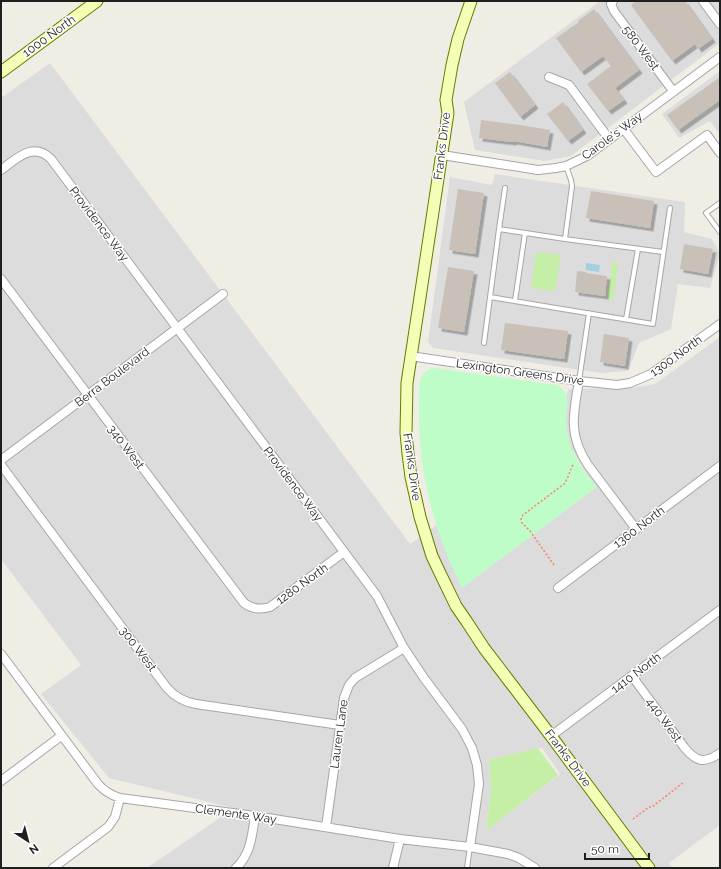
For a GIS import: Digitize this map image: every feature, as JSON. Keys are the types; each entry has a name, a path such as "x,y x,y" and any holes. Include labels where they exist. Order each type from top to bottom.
{"street":[{"name":"1000 North","path":"1,72 97,1"},
{"name":"Franks Drive","path":"471,1 458,39 452,65 446,100 448,113 442,155 410,356 407,383 406,434 415,497 432,556 456,606 484,648 552,736 649,868"},
{"path":"703,1 720,24"},
{"name":"580 West","path":"612,2 614,11 673,91"},
{"name":"Carole's Way","path":"442,155 538,170 566,166 587,156 720,57"},
{"path":"549,76 569,85 609,139"},
{"path":"623,128 656,172 707,135 720,153"},
{"name":"Providence Way","path":"1,170 28,152 37,151 45,154 51,159 377,596 404,648 424,678 467,736 475,756 479,784 470,847"},
{"name":"340 West","path":"1,279 240,599 248,606 257,609"},
{"name":"Berra Boulevard","path":"1,460 223,294"},
{"name":"1300 North","path":"630,383 651,374 720,324"},
{"name":"Lexington Greens Drive","path":"410,356 579,381 617,385 630,383"},
{"path":"579,381 573,419 579,449 588,465 636,529"},
{"name":"300 West","path":"1,465 167,688 174,695 190,703 340,725"},
{"name":"1360 North","path":"558,588 720,466"},
{"name":"1280 North","path":"257,609 274,605 344,552"},
{"name":"1410 North","path":"552,736 720,610"},
{"name":"Lauren Lane","path":"326,827 345,693 352,681 359,675 404,648"},
{"name":"Clemente Way","path":"1,654 98,784 106,792 120,798 470,847 508,854 519,858 535,868"},
{"name":"440 West","path":"632,676 688,753 695,759 708,760 720,752"},
{"path":"1,781 61,736"},
{"path":"53,868 108,827 115,817 120,798"},
{"path":"236,868 243,861 250,848 255,816"},
{"path":"393,868 400,838"}],"lane":[{"path":"565,239 572,186 566,166"},
{"path":"484,343 505,188"},
{"path":"720,203 706,213 720,232"},
{"path":"490,297 653,324 670,208"},
{"path":"499,229 663,252"},
{"path":"515,301 525,233"},
{"path":"626,319 638,249"},
{"path":"579,381 589,313"},
{"path":"467,868 470,847"}],"path":[{"path":"554,565 530,531 522,523 521,519 523,515 564,484 574,463"},
{"path":"633,819 649,807 652,807 684,782"}],"shaded area":[{"path":"600,1 720,1 720,43 571,156 545,161 475,150 464,102"},
{"path":"50,63 410,544 438,524 595,488 569,445 564,411 568,389 632,388 655,384 720,337 720,825 669,863 673,868 147,868 234,808 109,778 41,694 81,665 1,559 1,98","holes":["542,748 560,774 486,831 491,788 489,760"]},
{"path":"720,71 720,135 710,121 679,138 662,114"},
{"path":"495,174 685,202 684,232 712,239 720,254 710,288 678,284 671,329 639,343 628,371 601,373 433,348 428,342 450,177 492,185"}],"green space":[{"path":"536,252 561,255 555,291 531,288"},
{"path":"612,262 618,263 613,300 607,299"},
{"path":"434,368 556,385 561,388 567,398 566,422 573,453 580,465 597,487 462,588 443,545 436,523 421,455 419,432 420,383 423,374"},
{"path":"538,748 558,775 486,831 491,788 489,760"}],"water":[{"path":"586,263 600,265 599,272 586,270"}],"building":[{"path":"636,1 685,1 712,39 698,49 695,44 672,61 631,5"},
{"path":"594,9 639,70 615,88 624,100 608,111 587,84 611,66 603,56 581,72 556,38 579,22 578,21"},
{"path":"510,72 535,105 520,117 495,83"},
{"path":"720,77 720,100 678,130 667,115"},
{"path":"563,102 583,130 568,141 547,114"},
{"path":"481,120 550,130 547,147 514,141 479,138"},
{"path":"458,189 484,193 475,254 449,250"},
{"path":"591,191 654,201 650,228 586,218"},
{"path":"684,244 713,249 708,274 680,269"},
{"path":"448,267 474,271 464,332 438,328"},
{"path":"577,271 607,276 605,296 575,292"},
{"path":"505,323 568,331 564,359 501,350"},
{"path":"604,334 629,338 625,366 600,362"}]}
